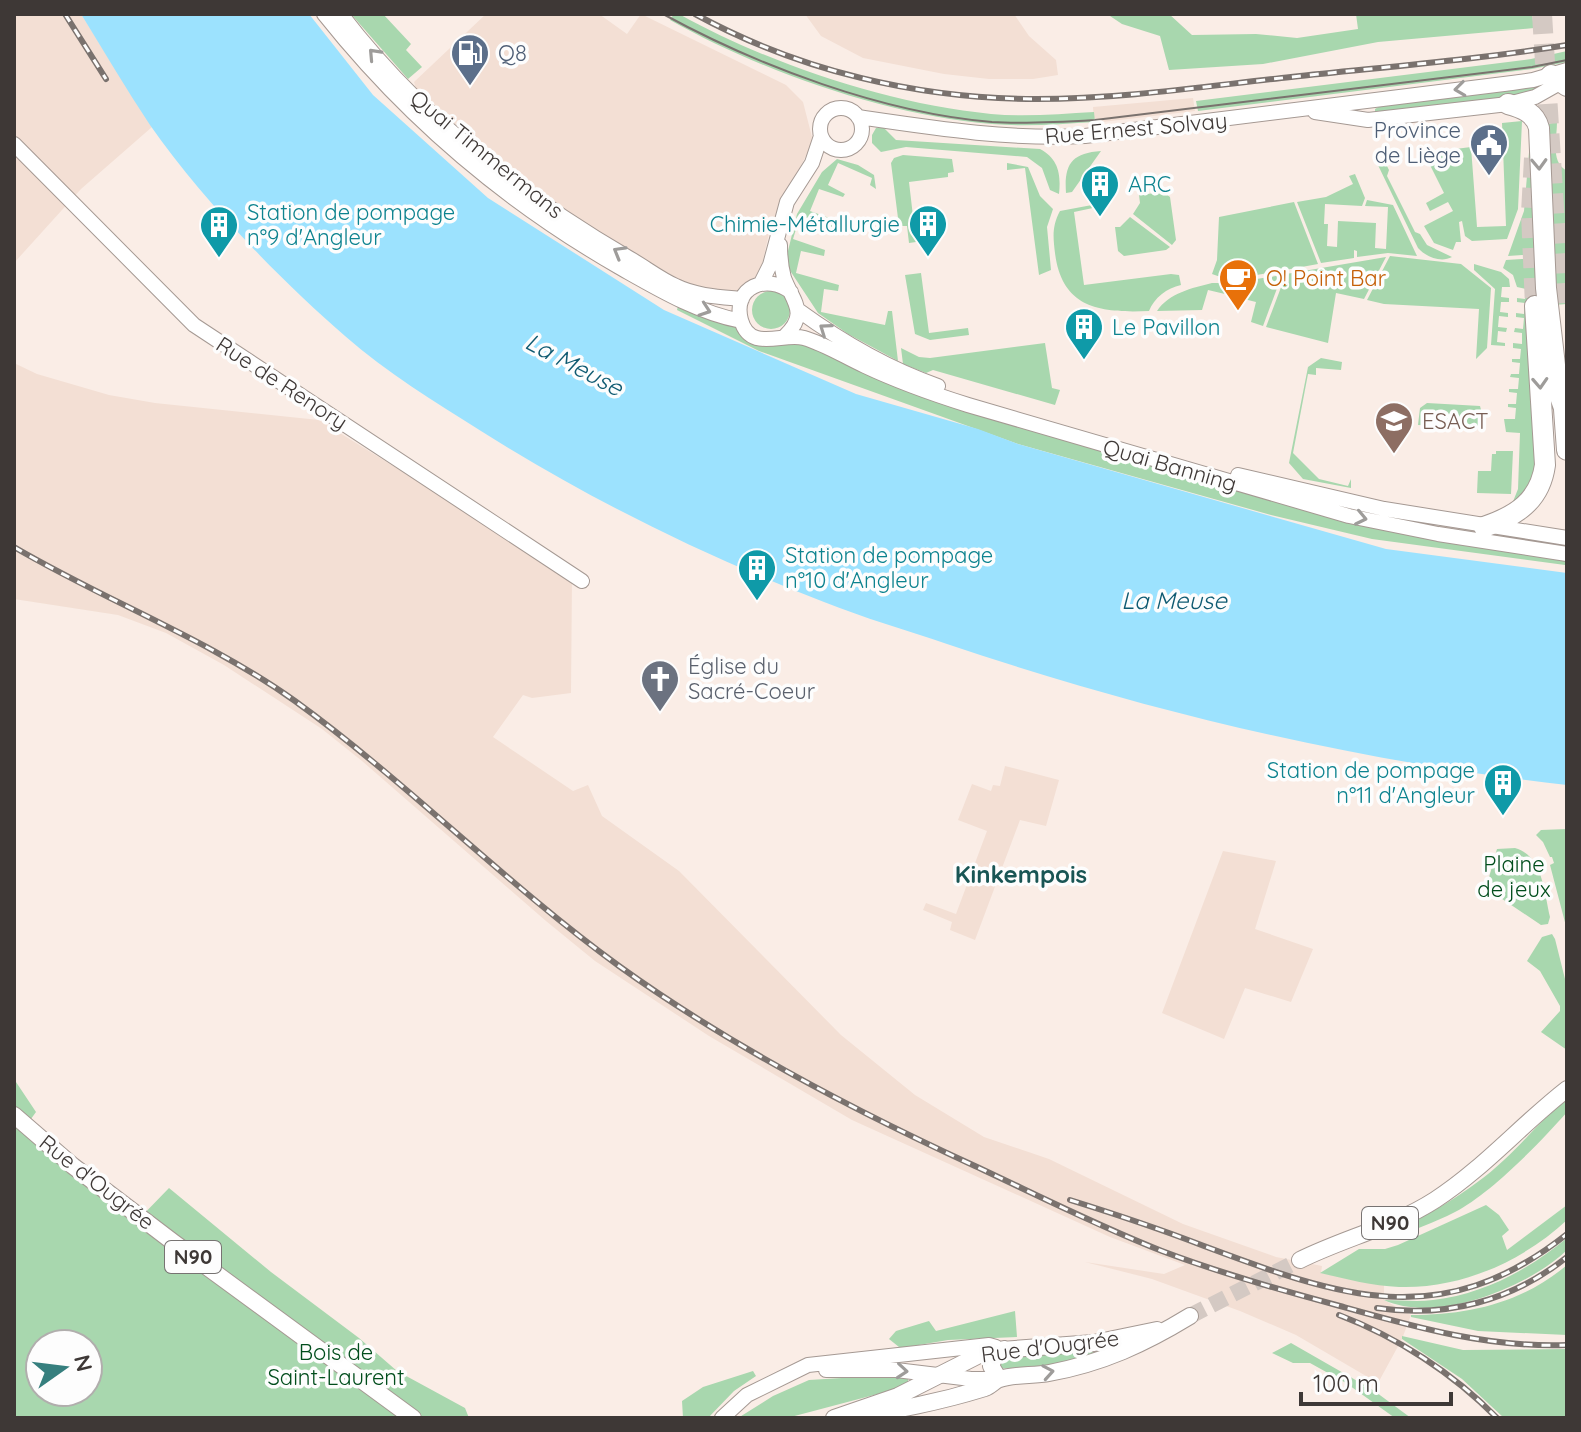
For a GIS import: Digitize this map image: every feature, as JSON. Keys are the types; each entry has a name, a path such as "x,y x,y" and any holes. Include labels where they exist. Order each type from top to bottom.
{"highway":[{"path":"1508,104 1521,107 1533,116 1539,128 1546,288 1558,391 1564,408"},
{"path":"1560,304 1567,450"},
{"path":"1484,527 1519,512 1532,500 1543,477 1535,306"}],"main road":[{"name":"Quai Timmermans","path":"324,14 396,96 477,170 512,196 581,245 670,296 698,309 741,321"},
{"name":"Quai Timmermans","path":"341,14 405,88 520,186 584,232 677,287 706,295 742,299"},
{"name":"Rue Ernest Solvay","path":"860,124 882,120 990,135 1062,137 1563,78"},
{"name":"Rue Ernest Solvay","path":"1295,111 1368,120 1508,104 1535,97 1563,78"},
{"path":"1368,120 1371,106 1387,98"},
{"path":"761,283 770,265 787,202 812,163 821,136 821,121 831,110 846,108 860,124 858,141 812,163"},
{"path":"821,136 835,150"},
{"name":"Rue de Renory","path":"14,144 194,325 582,581"},
{"path":"780,232 781,267 798,310 793,328 785,336"},
{"path":"741,321 742,299 761,283 782,285 791,292"},
{"name":"Quai Banning","path":"798,310 861,352 902,373 994,405 1244,476 1384,509 1567,538"},
{"name":"Quai Banning","path":"741,321 750,334 760,340 785,336 807,339 909,386 1349,516 1438,534 1567,554"},
{"name":"N90","path":"1300,1260 1373,1232 1434,1201 1487,1161 1567,1089"},
{"name":"Rue d'Ougrée","path":"14,1115 73,1166 148,1223 413,1418"},
{"name":"Rue d'Ougrée","path":"840,1417 870,1415 969,1392 989,1386 999,1379 1048,1373 1095,1361 1141,1345 1190,1316"},
{"name":"Rue d'Ougrée","path":"840,1417 898,1396 976,1354 1094,1343 1170,1326"},
{"path":"722,1418 747,1395 820,1362 989,1345 1004,1349"},
{"path":"999,1379 991,1366 995,1356 1004,1349"},
{"path":"790,1374 868,1369 999,1379"}],"shaded area":[{"path":"14,14 81,14 152,127 81,189 14,263"},
{"path":"486,14 599,14 627,34 641,14 786,85 803,102 812,137 809,150 771,224 760,274 738,292 680,283 600,236 519,181 416,89 414,82"},
{"path":"805,14 1014,14 1029,36 1056,60 1058,75 1033,79 989,79 944,74 863,58 821,36"},
{"path":"1193,98 1195,111 1094,123 1093,107"},
{"path":"14,363 37,374 109,395 155,403 319,420 572,577 571,693 532,698 523,695 493,737 573,791 588,785 602,816 679,871 841,1035 915,1095 984,1137 1049,1159 1183,1224 1276,1257 1322,1266 1321,1273 1384,1285 1384,1300 1411,1315 1378,1383 1296,1335 1240,1311 1152,1279 1085,1262 1164,1274 1185,1265 1110,1237 852,1120 709,1036 595,961 322,729 224,665 166,633 118,615 14,599"},
{"path":"1005,766 1059,780 1046,826 1020,820 975,940 950,930 952,922 923,910 926,903 956,914 987,831 958,820 972,784 991,791 993,785 1000,786"},
{"path":"1223,851 1276,861 1255,929 1313,949 1291,1002 1245,988 1224,1039 1162,1013"}],"green space":[{"path":"351,14 383,14 411,44 406,50 422,67 408,79"},
{"path":"674,14 790,65 871,91 952,109 991,114 1094,112 1095,122 992,124 910,112 826,88 744,57 670,20"},
{"path":"1107,14 1169,14 1192,35 1256,34 1297,38 1358,29 1356,14 1532,14 1534,28 1378,42 1263,64 1169,70 1160,36 1122,24"},
{"path":"1567,51 1567,62 1532,69 1198,111 1196,101 1531,59"},
{"path":"1549,82 1529,96 1375,113 1375,109 1382,105 1520,89"},
{"path":"1522,121 1518,209 1507,239 1472,241 1465,236 1462,221 1459,222 1461,242 1456,242 1453,250 1434,243 1424,226 1453,211 1448,202 1430,211 1426,203 1444,193 1424,153 1471,147 1477,227 1506,226 1502,123"},
{"path":"1557,122 1556,156 1567,171 1567,304 1553,305 1543,125"},
{"path":"883,127 896,140 1040,149 1055,163 1060,180 1059,194 1050,190 1042,168 1027,157 906,147 881,152 872,143 872,135 876,128"},
{"path":"1531,129 1539,254 1508,256 1524,211"},
{"path":"1101,151 1072,192 1066,193 1066,175 1072,162 1083,154"},
{"path":"903,155 952,159 954,172 948,173 948,177 909,182 916,242 909,243 907,226 899,226 891,163 894,158"},
{"path":"837,159 858,165 874,175 876,189 870,185 872,178 838,163 828,185 845,194 843,197 819,189 810,211 835,220 832,227 800,216 793,239 825,250 824,256 801,251 796,273 839,285 838,291 824,289 821,312 885,325 888,311 892,311 898,361 848,334 818,313 789,269 787,255 797,214 822,172"},
{"path":"1384,160 1389,170 1387,176 1415,232 1427,245 1452,257 1434,258 1418,248 1377,163"},
{"path":"1007,163 1028,167 1040,196 1053,209 1047,227 1051,270 1039,275 1025,168 1007,170"},
{"path":"1355,174 1365,198 1362,206 1325,204 1327,246 1337,247 1338,221 1376,223 1375,248 1386,249 1388,207 1365,206 1367,200 1393,205 1417,256 1388,253 1357,257 1354,250 1354,258 1321,263 1297,202 1326,197 1353,184 1349,176"},
{"path":"1163,192 1170,197 1176,240 1172,245 1133,214 1140,203 1139,195"},
{"path":"1095,198 1107,205 1074,212 1084,285 1179,275 1181,285 1162,294 1149,311 1115,311 1087,304 1066,286 1059,272 1054,237 1060,211 1092,205"},
{"path":"1294,202 1318,264 1229,280 1212,274 1217,260 1219,217"},
{"path":"1130,217 1170,247 1124,256 1118,251 1115,227 1120,227"},
{"path":"1390,256 1461,264 1491,288 1487,348 1476,359 1479,309 1384,304 1367,300"},
{"path":"1386,257 1364,299 1336,293 1328,343 1266,327 1286,274"},
{"path":"1539,258 1536,480 1512,504 1518,489 1520,433 1506,432 1504,419 1515,419 1516,408 1508,407 1508,404 1516,404 1517,393 1509,392 1509,389 1518,389 1519,378 1510,377 1511,374 1519,374 1520,363 1512,362 1512,359 1520,359 1521,349 1513,348 1513,343 1522,344 1522,333 1514,332 1515,328 1523,329 1524,318 1516,317 1516,313 1524,314 1525,303 1517,302 1517,298 1525,299 1526,289 1517,287 1513,275 1503,268 1506,260"},
{"path":"1474,264 1501,272 1509,279 1510,287 1502,287 1501,297 1509,298 1509,302 1501,302 1500,312 1508,313 1508,317 1499,316 1498,327 1507,328 1506,332 1498,331 1497,342 1505,343 1505,346 1491,345 1495,289 1474,270"},
{"path":"921,273 929,333 968,328 969,335 930,340 915,334 905,275"},
{"path":"1282,275 1263,326 1251,322 1256,302 1228,295 1232,283"},
{"path":"1212,283 1229,283 1225,294 1208,290 1202,310 1157,311 1174,296"},
{"path":"771,291 784,297 790,310 784,323 771,329 758,323 752,310 758,297"},
{"path":"678,306 738,327 761,345 797,342 1305,509 1565,557 1565,565 1372,539 1271,515 1018,444 759,351 677,310"},
{"path":"1045,343 1052,388 1060,390 1055,405 933,370 926,373 903,364 901,348 919,357 930,358"},
{"path":"1321,358 1342,362 1341,370 1316,368 1316,375 1308,374 1293,453 1319,479 1348,486 1351,479 1351,488 1303,479 1289,463 1308,367"},
{"path":"1427,403 1480,406 1484,421 1482,425 1469,427 1418,425 1420,408"},
{"path":"1496,451 1513,451 1511,494 1477,493 1478,471 1491,471 1492,454"},
{"path":"1567,829 1567,930 1550,865 1554,863 1536,835 1541,830"},
{"name":"Plaine de jeux","path":"1515,848 1531,859 1541,876 1550,917 1548,924 1541,925 1486,888 1497,849"},
{"path":"1552,934 1567,987 1567,1050 1541,1032 1560,1011 1560,1006 1540,971 1527,961 1542,937"},
{"name":"Bois de Saint-Laurent","path":"14,1079 36,1112 23,1130 136,1222 169,1188 397,1371 465,1408 469,1418 14,1418"},
{"path":"1567,1100 1567,1112 1484,1193 1439,1220 1391,1239 1385,1237 1477,1183"},
{"path":"1486,1205 1499,1215 1509,1230 1502,1236 1507,1250 1567,1205 1567,1220 1511,1260 1490,1270 1445,1283 1399,1287 1320,1273 1359,1249 1385,1249 1398,1245"},
{"path":"1567,1238 1567,1250 1550,1264 1505,1289 1480,1298 1429,1308 1384,1300 1427,1301 1488,1286 1521,1270"},
{"path":"1567,1265 1567,1335 1478,1331 1411,1317 1454,1313 1513,1298"},
{"path":"1015,1311 1017,1337 948,1340 907,1347 899,1347 889,1339 896,1331 929,1321 936,1331"},
{"path":"1402,1336 1463,1350 1567,1349 1567,1418 1504,1418 1462,1379 1402,1339"},
{"path":"1134,1342 1056,1365 996,1369 996,1363 1004,1358 1078,1352"},
{"path":"1291,1343 1373,1390 1411,1418 1395,1418 1346,1383 1310,1363 1293,1363 1272,1353"},
{"path":"753,1371 756,1376 734,1391 708,1418 683,1418 682,1401 703,1387"},
{"path":"908,1378 908,1386 787,1418 738,1418 773,1396 809,1380"}],"water":[{"name":"La Meuse","path":"81,14 309,14 373,95 488,198 664,310 856,394 978,429 1018,444 1386,549 1567,573 1567,785 1331,748 1176,712 1023,669 839,608 735,565 605,503 429,398 377,362 320,314 267,263 192,180 150,125"}],"tunnel":[{"path":"1542,14 1560,304"},
{"path":"1534,158 1531,213 1535,306"},
{"path":"1190,1316 1300,1260"}],"tram line":[{"path":"663,14 739,52 822,84 908,109 992,122 1095,120 1532,67 1567,60"}],"railway":[{"path":"65,14 106,79"},
{"path":"695,14 735,34 818,66 904,87 993,98 1133,94 1567,45"},
{"path":"14,547 227,658 295,701 619,966 747,1049 838,1099 1091,1221 1206,1267 1295,1294 1452,1334 1509,1343 1567,1345"},
{"path":"1070,1200 1300,1280 1389,1297 1433,1295 1476,1285 1521,1265 1567,1234"},
{"path":"1377,1308 1428,1310 1477,1303 1524,1285 1567,1257"},
{"path":"1339,1315 1403,1345 1443,1371 1497,1418"}],"place":[{"name":"Q8","path":"470,87"},
{"name":"Province de Liège","path":"1489,177"},
{"name":"ARC","path":"1100,218"},
{"name":"Chimie-Métallurgie","path":"928,258"},
{"name":"Station de pompage n°9 d'Angleur","path":"219,259"},
{"name":"O! Point Bar","path":"1238,312"},
{"name":"Le Pavillon","path":"1084,361"},
{"name":"ESACT","path":"1394,455"},
{"name":"Station de pompage n°10 d'Angleur","path":"757,602"},
{"name":"Église du Sacré-Coeur","path":"660,713"},
{"name":"Station de pompage n°11 d'Angleur","path":"1503,817"}],"district":[{"name":"Kinkempois","path":"1021,875"}]}
